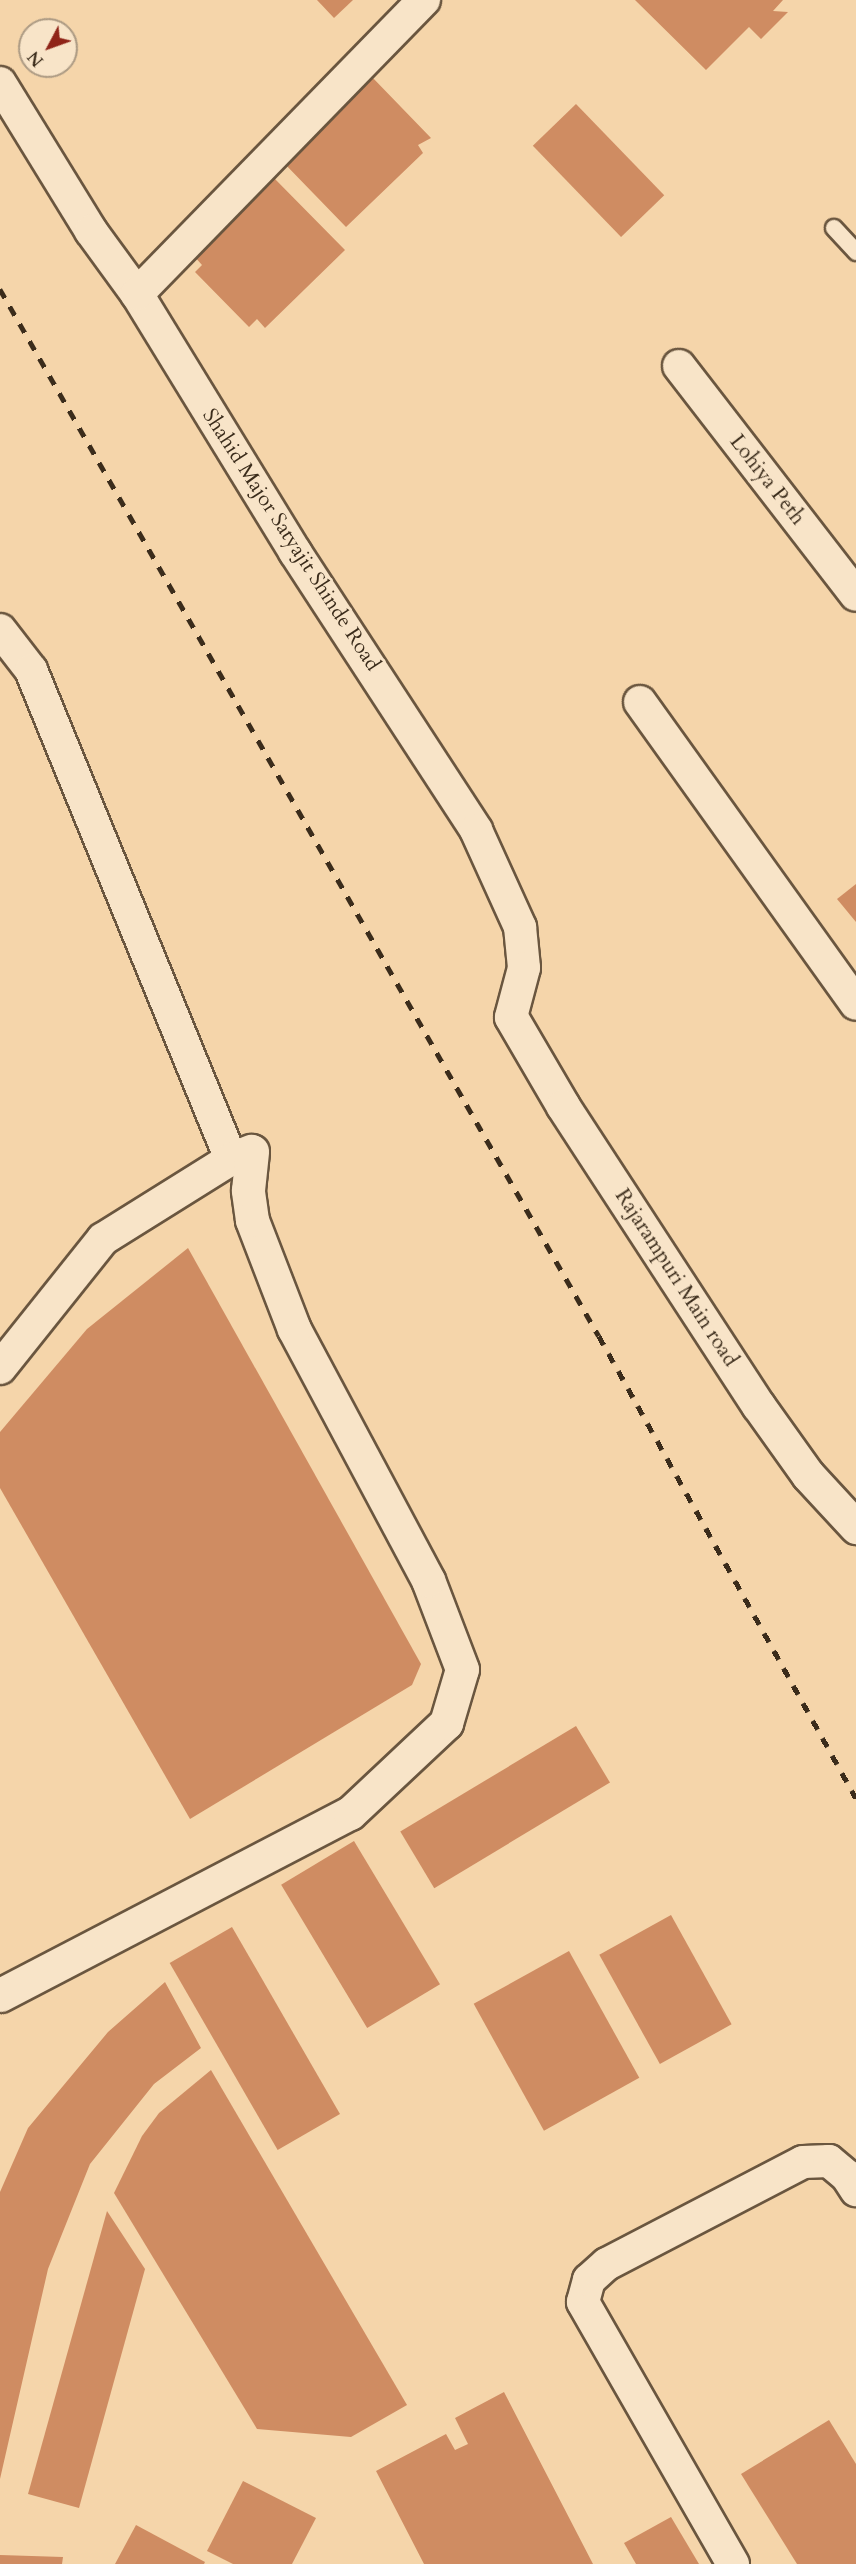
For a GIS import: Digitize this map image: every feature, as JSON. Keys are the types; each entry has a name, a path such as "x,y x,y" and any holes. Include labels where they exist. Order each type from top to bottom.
{"street":[{"path":"136,294 424,0"},
{"name":"Shahid Major Satyajit Shinde Road","path":"0,83 91,231 136,294 295,552 476,830 520,927 524,968 511,1017"},
{"name":"Lohiya Peth","path":"679,366 856,595"},
{"path":"0,630 31,670 241,1155 252,1220 294,1329 428,1580 462,1669 446,1723 350,1813 0,1995"},
{"path":"640,702 856,1004"},
{"name":"Rajarampuri Main road","path":"511,1017 564,1106 758,1405 808,1475 856,1527"},
{"path":"0,1368 103,1239 241,1155"},
{"path":"733,2564 583,2302 589,2280 607,2264 803,2162 830,2161 847,2176 856,2190"}],"lane":[{"path":"834,228 856,252"}],"building":[{"path":"317,0 353,0 334,18"},
{"path":"635,0 783,0 773,11 788,12 761,39 749,27 706,70"},
{"path":"371,76 431,138 418,145 423,153 346,227 282,161"},
{"path":"576,104 664,195 621,237 533,146"},
{"path":"274,178 345,250 265,328 257,319 249,327 195,272 202,265 194,256"},
{"path":"856,884 856,922 837,899"},
{"path":"188,1248 421,1664 412,1685 190,1819 0,1488 0,1432 87,1329"},
{"path":"576,1726 610,1783 434,1888 400,1832"},
{"path":"354,1841 440,1984 367,2028 281,1885"},
{"path":"671,1915 732,2024 660,2064 599,1955"},
{"path":"232,1927 340,2114 278,2150 170,1963"},
{"path":"569,1951 639,2078 544,2131 474,2004"},
{"path":"165,1982 201,2048 154,2084 90,2164 48,2269 0,2479 0,2192 28,2128 108,2032"},
{"path":"211,2070 407,2405 351,2437 257,2429 114,2193 142,2136 159,2113"},
{"path":"107,2211 145,2269 79,2508 28,2494"},
{"path":"504,2392 593,2564 424,2564 376,2471 446,2434 455,2450 468,2444 455,2418"},
{"path":"829,2420 856,2464 856,2564 797,2564 741,2474"},
{"path":"243,2481 316,2518 292,2564 233,2564 207,2551"},
{"path":"671,2517 699,2564 636,2564 624,2543"},
{"path":"136,2525 205,2562 204,2564 115,2564"},
{"path":"0,2555 63,2557 62,2564 0,2564"}],"railway":[{"path":"0,289 599,1336 856,1798"}]}
